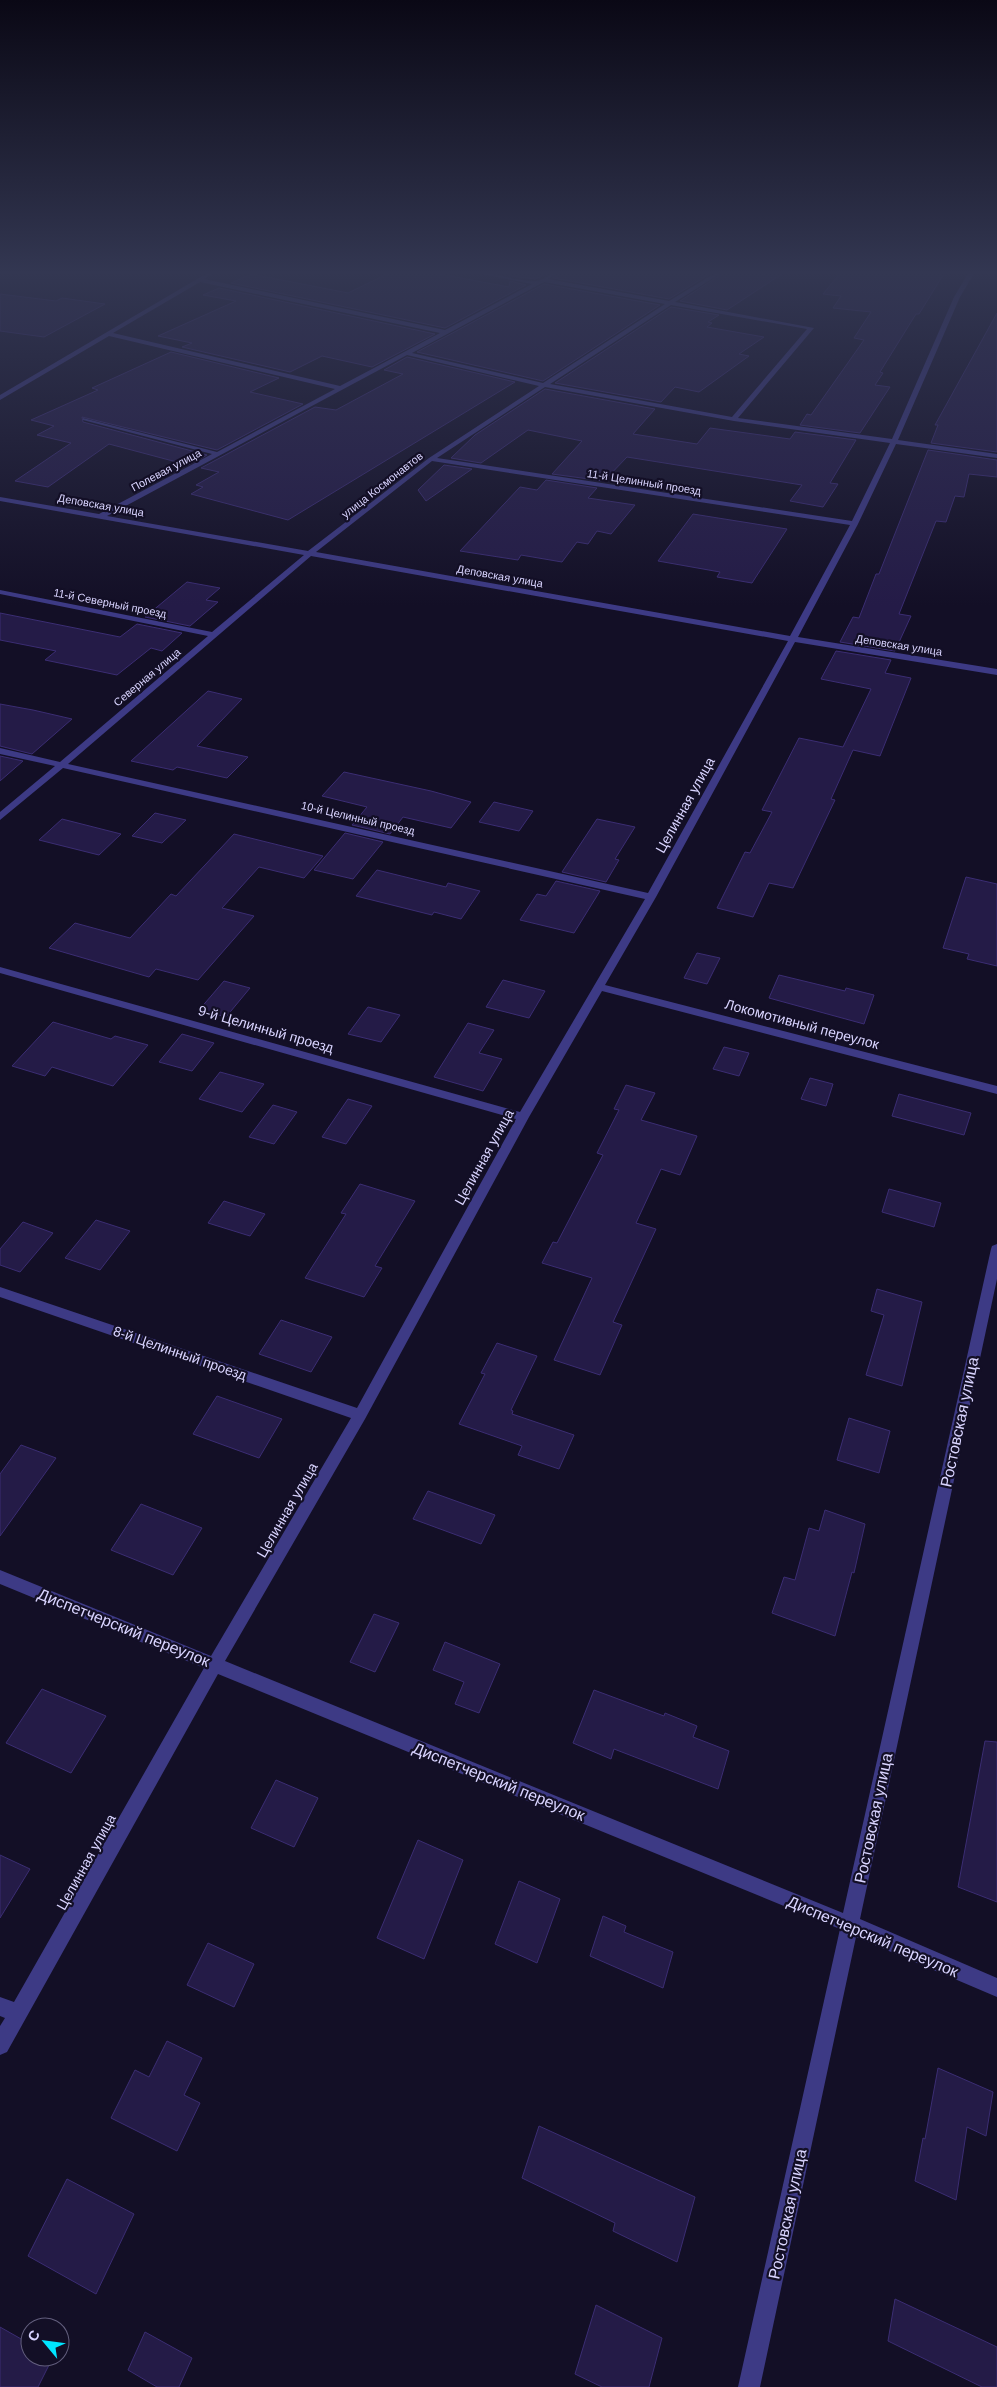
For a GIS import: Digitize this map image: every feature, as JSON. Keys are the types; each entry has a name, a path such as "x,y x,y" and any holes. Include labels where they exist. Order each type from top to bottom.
{"street":[{"path":"0,398 25,383"},
{"path":"320,383 340,388"},
{"name":"Полевая улица","path":"101,516 349,383"},
{"path":"538,383 734,419 997,456"},
{"path":"734,419 764,383"},
{"name":"Целинная улица","path":"0,2045 8,2010 215,1664 360,1415 523,1117 651,897 854,524 894,442 919,383"},
{"name":"улица Космонавтов","path":"309,554 431,459 545,385"},
{"path":"85,419 218,454"},
{"name":"11-й Целинный проезд","path":"431,459 854,524"},
{"name":"Деповская улица","path":"0,499 793,639 997,672"},
{"name":"Северная улица","path":"0,817 309,554"},
{"name":"11-й Северный проезд","path":"0,592 215,635"},
{"name":"10-й Целинный проезд","path":"0,751 651,897"},
{"name":"9-й Целинный проезд","path":"0,970 523,1117"},
{"name":"Локомотивный переулок","path":"598,987 997,1090"},
{"name":"Ростовская улица","path":"749,2387 997,1249"},
{"name":"8-й Целинный проезд","path":"0,1292 360,1415"},
{"name":"Диспетчерский переулок","path":"0,1577 849,1924 997,1988"}],"building":[{"path":"102,383 268,383 250,392 303,404 217,450 82,417 83,422 207,455 188,465 109,444 48,487 15,481 71,443 37,435 54,426 31,420 98,390 92,388"},
{"path":"386,383 513,383 288,520 191,494 203,487 196,485 219,472 201,468 315,407 336,410"},
{"path":"557,383 711,383 699,392 675,387 661,402"},
{"path":"833,383 876,383 875,385 890,387 860,433 800,425 807,414 811,415"},
{"path":"958,383 997,383 997,452 931,443 938,425 935,425"},
{"path":"545,389 655,409 633,434 697,444 710,428 790,439 795,432 856,440 830,483 838,484 823,507 790,501 802,485 627,457 604,481 552,474 582,441 528,430 481,463 451,458 475,435"},
{"path":"928,450 997,460 997,477 969,474 964,497 955,496 946,522 936,521 899,614 911,616 895,651 840,642 853,617 859,618 876,574 879,574"},
{"path":"444,465 472,469 426,501 418,490"},
{"path":"546,480 597,488 588,498 635,505 611,534 597,531 588,544 577,542 562,562 521,555 518,560 460,551 520,487 537,490"},
{"path":"693,514 787,529 752,583 717,577 720,572 658,561"},
{"path":"187,582 220,588 206,600 218,602 190,626 145,617"},
{"path":"0,613 120,637 137,624 182,633 162,651 151,648 117,675 45,660 56,651 0,640"},
{"path":"836,651 891,660 885,673 911,678 880,756 853,750 831,799 835,800 793,888 769,883 753,917 717,908 745,852 750,853 772,812 762,810 799,738 843,747 871,689 821,679"},
{"path":"208,691 242,699 197,746 248,757 227,778 177,767 173,770 131,761"},
{"path":"0,704 72,719 32,754 0,746"},
{"path":"0,756 23,761 0,781"},
{"path":"344,772 431,791 471,802 451,828 403,817 390,834 352,825 367,807 322,796"},
{"path":"494,802 533,811 519,831 479,822"},
{"path":"155,813 186,820 162,843 132,836"},
{"path":"62,819 121,834 99,855 39,840"},
{"path":"597,819 635,827 615,859 619,860 606,882 562,872"},
{"path":"345,833 383,842 353,879 314,870"},
{"path":"234,834 323,856 304,878 259,867 222,908 254,916 198,980 156,969 149,977 49,948 75,923 130,938 171,894 176,896"},
{"path":"377,870 446,887 448,883 480,891 461,919 434,912 432,915 356,896"},
{"path":"966,877 997,884 997,966 967,959 969,954 943,948"},
{"path":"556,881 600,891 574,933 520,920 537,894 546,896"},
{"path":"697,953 720,958 707,984 684,978"},
{"path":"779,975 845,991 846,988 874,995 864,1024 769,998"},
{"path":"503,980 545,991 529,1018 486,1007"},
{"path":"224,981 250,988 226,1017 199,1010"},
{"path":"368,1007 400,1015 381,1042 348,1034"},
{"path":"53,1022 111,1039 115,1036 148,1045 113,1086 52,1067 45,1076 12,1066"},
{"path":"468,1023 494,1030 479,1053 502,1059 483,1091 434,1077"},
{"path":"182,1034 214,1043 192,1071 159,1062"},
{"path":"724,1047 749,1053 739,1076 713,1069"},
{"path":"220,1072 264,1084 242,1112 199,1099"},
{"path":"810,1078 833,1084 826,1106 801,1099"},
{"path":"626,1085 655,1093 641,1120 697,1136 680,1175 661,1169 636,1223 656,1229 613,1322 622,1325 600,1375 554,1360 592,1278 542,1263 553,1242 557,1243 603,1155 597,1153 619,1110 614,1109"},
{"path":"899,1094 971,1113 964,1135 892,1116"},
{"path":"348,1099 372,1106 346,1144 322,1137"},
{"path":"273,1105 297,1112 274,1144 249,1137"},
{"path":"360,1184 415,1201 375,1266 382,1268 364,1297 305,1278 346,1214 341,1213"},
{"path":"889,1189 941,1203 934,1227 882,1212"},
{"path":"224,1201 265,1214 250,1236 208,1223"},
{"path":"96,1220 130,1231 100,1270 65,1258"},
{"path":"23,1222 53,1233 20,1272 0,1265 0,1249"},
{"path":"877,1289 922,1302 902,1386 866,1375 884,1315 871,1311"},
{"path":"281,1320 332,1337 311,1372 259,1354"},
{"path":"497,1343 537,1356 511,1410 513,1411 512,1414 574,1435 559,1469 518,1455 522,1446 459,1424 485,1374 481,1373"},
{"path":"217,1396 282,1419 259,1458 193,1434"},
{"path":"849,1418 890,1431 879,1473 837,1460"},
{"path":"21,1445 56,1458 0,1536 0,1474"},
{"path":"428,1491 495,1515 481,1544 413,1519"},
{"path":"141,1504 202,1528 173,1575 111,1550"},
{"path":"825,1510 865,1524 854,1573 852,1572 835,1636 772,1613 784,1577 795,1580 809,1528 819,1531"},
{"path":"374,1614 399,1623 375,1672 350,1662"},
{"path":"445,1642 500,1664 479,1713 455,1704 464,1682 433,1670"},
{"path":"42,1689 106,1716 71,1773 6,1743"},
{"path":"594,1690 664,1716 665,1713 697,1726 693,1737 729,1751 718,1789 614,1749 611,1759 573,1743"},
{"path":"985,1741 997,1742 997,1902 958,1887"},
{"path":"276,1780 318,1798 294,1847 251,1828"},
{"path":"418,1840 463,1860 424,1959 377,1938"},
{"path":"0,1855 30,1869 0,1918"},
{"path":"519,1881 560,1899 537,1963 495,1944"},
{"path":"603,1916 626,1926 624,1932 673,1952 663,1988 590,1956"},
{"path":"208,1943 254,1964 234,2007 187,1985"},
{"path":"167,2041 202,2058 184,2095 200,2103 177,2151 111,2118 135,2070 149,2077"},
{"path":"938,2068 993,2092 986,2136 967,2127 956,2200 915,2181"},
{"path":"539,2126 695,2197 677,2262 613,2231 615,2223 522,2178"},
{"path":"67,2179 134,2214 96,2294 28,2256"},
{"path":"895,2299 997,2347 997,2387 982,2387 888,2341"},
{"path":"596,2305 662,2338 649,2387 602,2387 575,2374"},
{"path":"0,2327 20,2338 20,2367 48,2367 38,2387 0,2387"},
{"path":"145,2332 192,2358 179,2387 157,2387 128,2370"}]}
